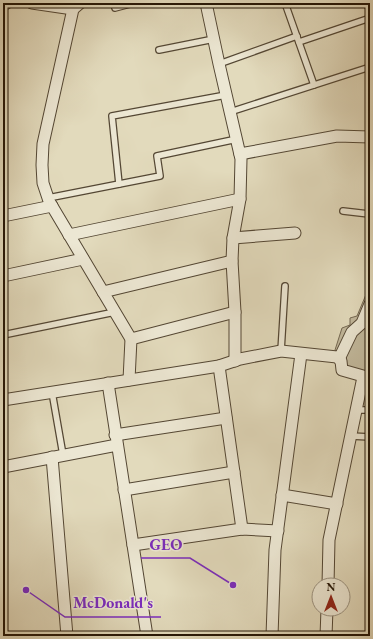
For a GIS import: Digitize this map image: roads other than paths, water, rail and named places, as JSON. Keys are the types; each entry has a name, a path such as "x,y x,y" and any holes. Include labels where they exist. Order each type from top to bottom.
{"street":[{"path":"3,4 8,3"},
{"path":"32,3 77,6 43,144 42,164 44,183 50,202 131,339 129,380"},
{"path":"206,3 240,154 240,199 233,238 232,261 235,312 235,361"},
{"path":"240,154 337,136 370,137"},
{"path":"69,235 240,199"},
{"path":"3,216 50,202"},
{"path":"233,238 295,233"},
{"path":"3,276 83,259"},
{"path":"103,292 232,261"},
{"path":"339,359 352,332 362,323 370,304"},
{"path":"131,339 235,312"},
{"path":"3,400 218,366 281,351 337,357 341,361 342,370 366,377 356,410 329,540 328,577"},
{"path":"272,636 275,550 301,354"},
{"path":"218,366 242,529"},
{"path":"108,383 147,636"},
{"path":"3,466 58,456 116,440 226,418"},
{"path":"58,456 67,636"},
{"path":"124,490 234,472"},
{"path":"282,495 337,504"},
{"path":"133,545 242,529 278,531"},
{"path":"326,636 327,617"}],"lane":[{"path":"115,8 134,3"},
{"path":"285,3 314,85"},
{"path":"367,3 370,12"},
{"path":"299,42 370,18"},
{"path":"219,64 297,36"},
{"path":"160,50 214,39"},
{"path":"230,112 370,67"},
{"path":"119,184 112,116 226,95"},
{"path":"50,202 119,184 160,176 157,156 237,139"},
{"path":"343,210 369,214 370,212"},
{"path":"281,351 286,286"},
{"path":"3,335 115,312"},
{"path":"52,392 58,456"},
{"path":"356,410 370,410"},
{"path":"351,436 370,437"}],"place":[{"name":"GEO","path":"233,585"},
{"name":"McDonald's","path":"26,590"}]}
